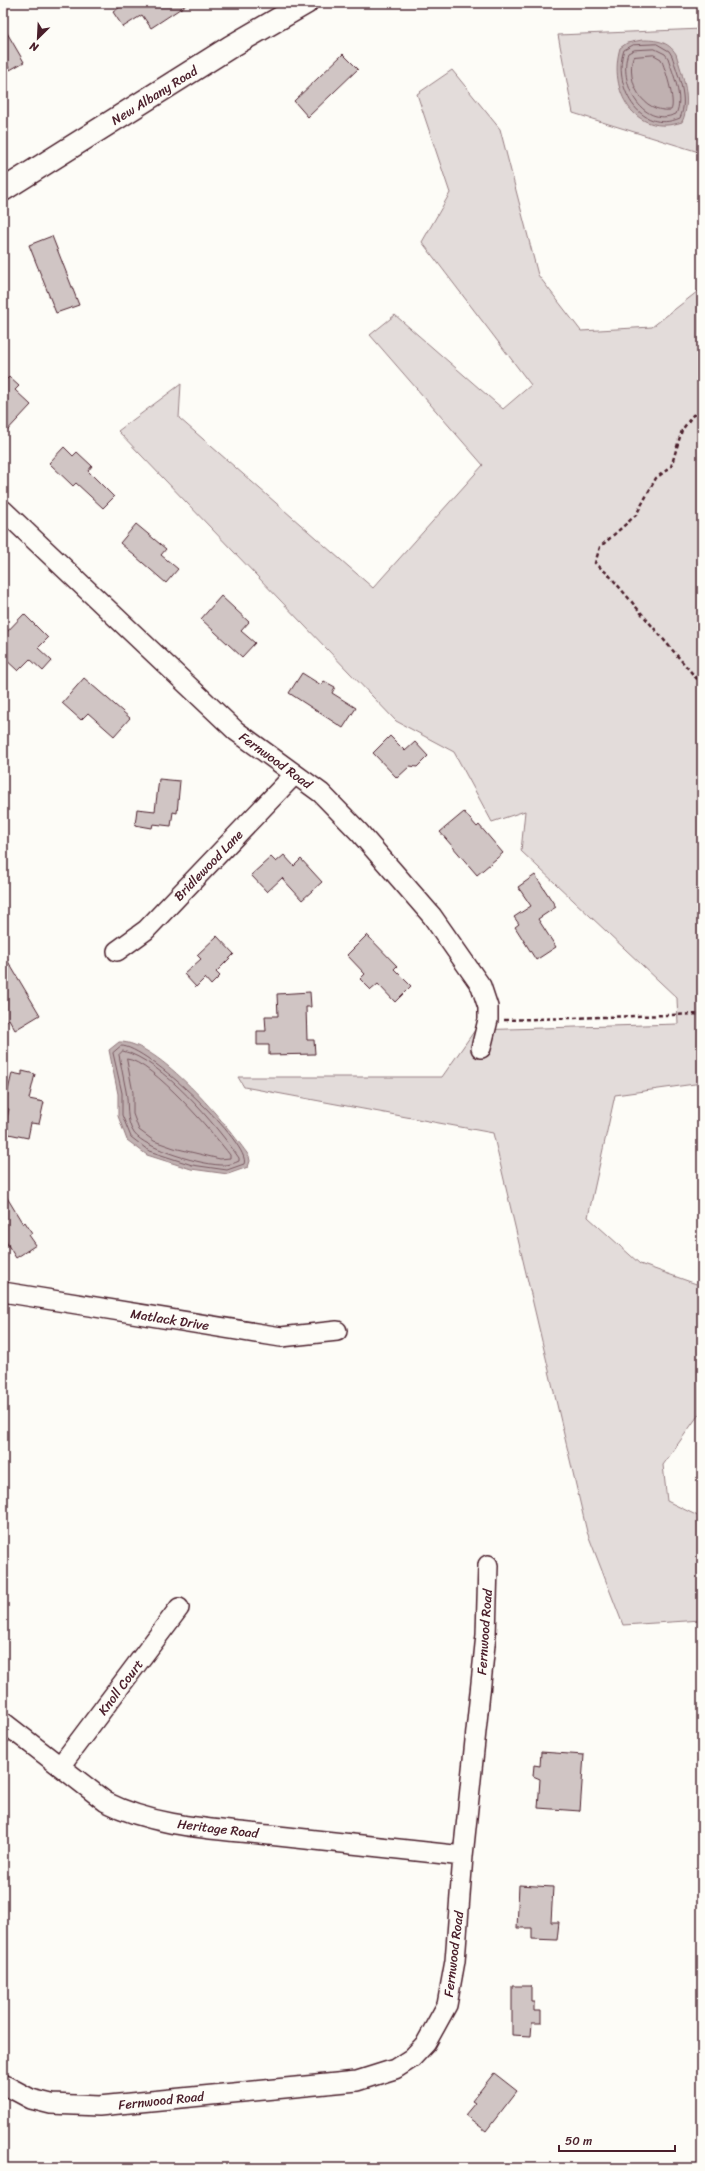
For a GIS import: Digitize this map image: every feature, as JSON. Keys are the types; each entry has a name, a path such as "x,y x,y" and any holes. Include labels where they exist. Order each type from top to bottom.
{"main road":[{"name":"New Albany Road","path":"3,190 230,47 306,3"}],"street":[{"name":"Fernwood Road","path":"3,510 236,731 321,793 359,832 432,916 481,986 488,1007 488,1020 481,1048"},
{"name":"Bridlewood Lane","path":"117,951 146,930 295,774"},
{"name":"Matlack Drive","path":"3,1292 281,1337 337,1331"},
{"name":"Fernwood Road","path":"3,2084 31,2099 51,2104 99,2106 358,2081 394,2069 412,2058 426,2043 447,2005 455,1961 463,1856 486,1635 488,1565"},
{"name":"Knoll Court","path":"61,1765 179,1608"},
{"name":"Heritage Road","path":"3,1722 61,1765 106,1802 123,1810 160,1821 463,1856"}],"path":[{"path":"702,413 693,414 682,430 671,467 656,478 636,515 600,547 595,563 609,575 702,685"},
{"path":"488,1020 702,1014"}],"shaded area":[{"path":"702,29 702,153 573,113 558,35"},
{"path":"452,70 500,129 538,275 581,331 652,327 702,288 702,1083 615,1095 588,1217 640,1264 702,1286 702,1410 663,1465 667,1501 702,1518 702,1620 623,1625 587,1532 493,1133 244,1087 238,1077 442,1077 475,1030 678,1024 677,998 521,851 525,811 492,822 454,752 396,721 118,431 181,384 179,418 373,588 483,465 370,335 395,315 503,409 531,385 422,242 450,193 417,94"}],"water":[{"path":"642,40 661,42 669,46 676,54 684,80 686,97 685,114 682,122 665,125 650,123 638,117 628,107 618,80 617,64 620,48 627,43"},
{"path":"119,1042 135,1045 153,1055 172,1069 191,1087 225,1125 249,1156 250,1161 248,1167 228,1174 191,1169 147,1155 127,1140 118,1116 118,1094 109,1050"}],"building":[{"path":"126,3 137,3 140,8 147,3 189,3 151,28 142,15 123,27 113,12"},
{"path":"3,26 24,62 10,70 3,57"},
{"path":"343,54 358,69 308,117 294,101"},
{"path":"52,236 79,305 56,313 29,245"},
{"path":"9,377 19,386 15,390 31,405 3,435 3,379 5,381"},
{"path":"64,447 73,456 77,452 92,466 88,471 114,497 103,508 76,483 73,486 49,463"},
{"path":"136,524 166,549 161,555 178,569 166,583 120,543"},
{"path":"221,596 249,622 241,631 255,643 242,657 201,619"},
{"path":"24,614 48,638 38,648 52,661 43,671 30,659 18,671 3,657 3,636"},
{"path":"302,673 321,685 324,681 335,687 332,693 356,708 343,728 289,693"},
{"path":"84,678 130,718 114,736 88,713 81,720 62,703"},
{"path":"390,736 405,751 415,742 428,756 417,767 410,766 397,778 373,753"},
{"path":"159,779 180,781 177,813 173,812 171,826 153,824 152,828 135,825 137,809 155,811"},
{"path":"464,812 477,827 479,825 503,853 477,875 440,832"},
{"path":"284,855 294,866 301,859 322,882 302,900 282,878 267,892 251,875 271,857 276,862"},
{"path":"535,875 556,907 538,919 556,947 536,960 515,927 519,924 514,917 531,906 518,887"},
{"path":"367,935 397,966 394,969 411,986 395,1002 378,984 371,990 360,979 365,974 347,955"},
{"path":"217,936 234,954 216,972 220,976 211,985 205,978 196,987 184,974 201,959 197,955"},
{"path":"3,953 40,1015 15,1030 9,1019 3,1023"},
{"path":"310,992 311,1007 306,1007 307,1040 314,1040 315,1054 269,1055 269,1045 257,1045 257,1031 266,1031 265,1016 278,1016 277,994"},
{"path":"22,1071 35,1074 29,1099 44,1102 39,1124 31,1123 28,1138 4,1133 9,1109 4,1108 12,1073 22,1075"},
{"path":"3,1191 23,1224 25,1222 32,1233 29,1235 36,1245 16,1258 3,1237"},
{"path":"541,1752 584,1755 580,1811 538,1808 540,1779 533,1776 534,1765 540,1766"},
{"path":"519,1885 553,1887 551,1922 559,1922 557,1940 532,1939 532,1928 517,1928"},
{"path":"512,1986 531,1986 531,2002 534,2002 534,2011 541,2011 541,2023 532,2023 531,2036 512,2035"},
{"path":"494,2073 517,2091 486,2131 465,2115 475,2103 472,2101"}]}
